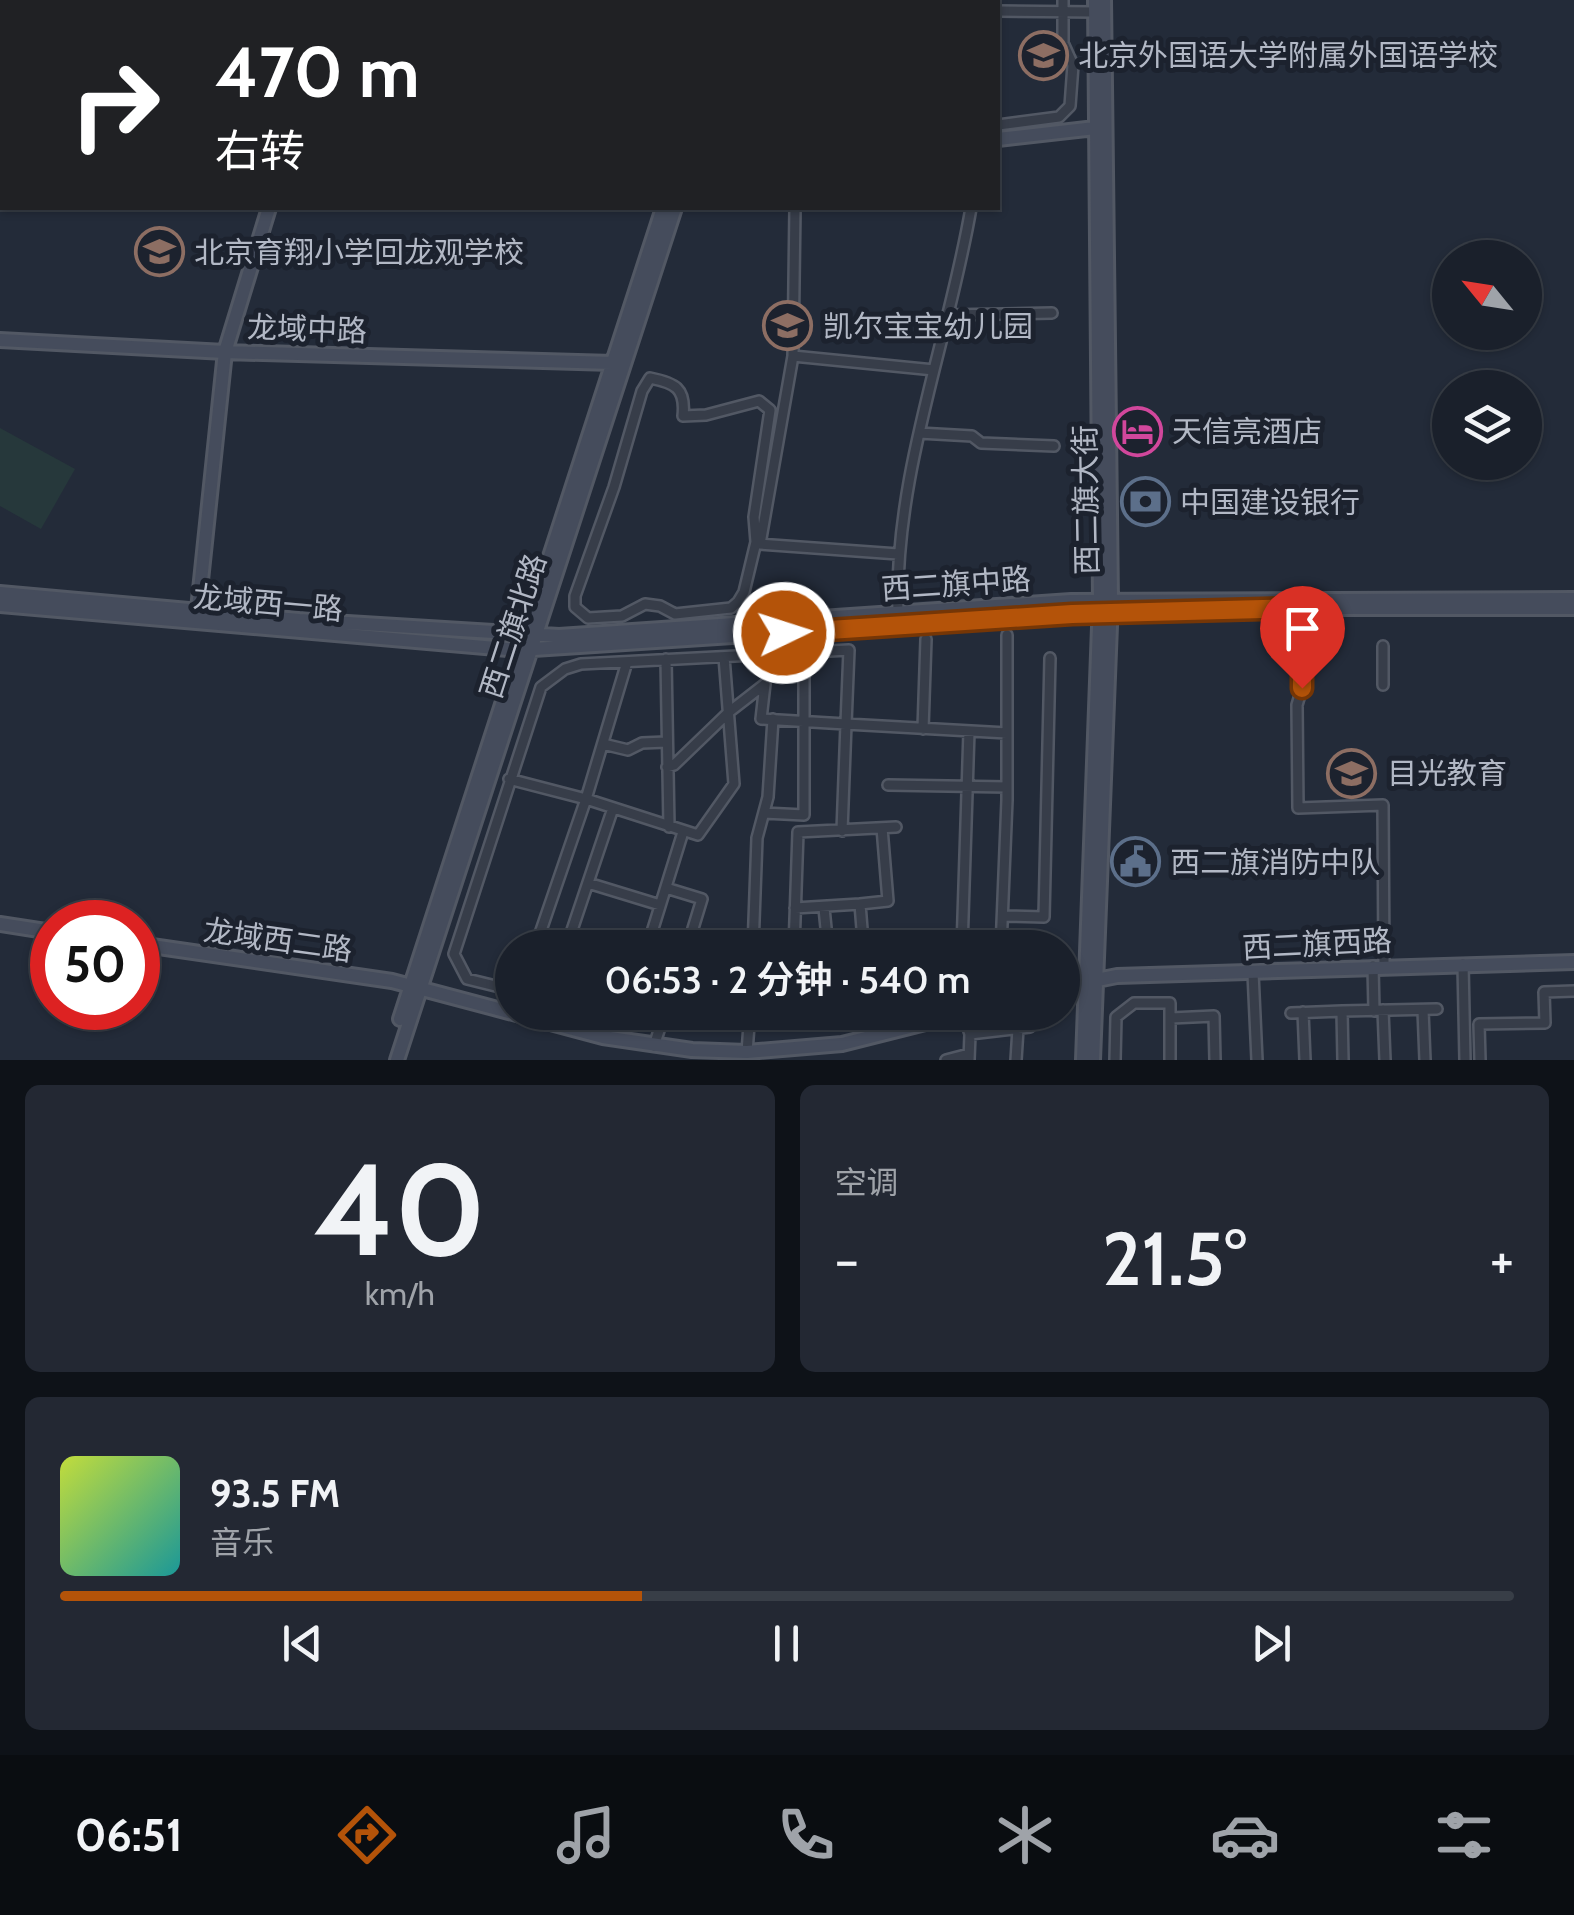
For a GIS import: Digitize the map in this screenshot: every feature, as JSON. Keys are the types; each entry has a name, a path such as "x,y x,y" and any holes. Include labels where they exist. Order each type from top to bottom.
{"main road":[{"name":"西二旗大街","path":"1084,1060 1091,980 1105,606 1098,4"},
{"path":"1000,139 1102,128"},
{"path":"198,609 225,352 268,210"},
{"name":"西二旗北路","path":"388,1060 525,650 662,210"},
{"name":"西二旗北路","path":"530,634 674,210"},
{"name":"龙域中路","path":"0,340 225,352 612,363"},
{"name":"龙域西一路","path":"0,593 299,620 530,634"},
{"name":"西二旗中路","path":"530,634 638,631 898,613 1574,598"},
{"name":"西二旗中路","path":"1302,603 1574,608"},
{"name":"龙域西一路","path":"0,605 525,650"},
{"name":"西二旗中路","path":"525,650 1105,606"},
{"path":"0,924 30,929"},
{"name":"龙域西二路","path":"160,947 415,987"},
{"name":"西二旗西路","path":"1080,983 1378,966 1574,962"},
{"name":"西二旗大街","path":"1091,980 1093,1060"},
{"path":"415,987 495,1006"},
{"name":"西二旗北路","path":"397,1060 415,987"},
{"path":"590,1030 654,1046 747,1052 842,1044 898,1030"}],"street":[{"path":"1000,125 1059,117 1070,106 1072,65 1063,43 1064,0"},
{"path":"1000,11 1064,12 1098,4"},
{"path":"795,210 793,356 760,544 898,554"},
{"path":"898,613 898,554 919,433 970,210"},
{"path":"948,315 1052,313"},
{"path":"793,356 934,370"},
{"path":"650,378 680,388 684,393 683,416 706,415 759,401 770,410 770,415 754,518 756,542 742,597 730,608 676,614 660,606 638,606 622,616 608,618 588,618 574,606 646,382 650,378"},
{"path":"919,433 972,436 981,443 1054,446"},
{"path":"1302,603 1302,688 1297,705 1298,808 1383,805 1378,966 1385,1060"},
{"path":"638,606 638,631"},
{"path":"1002,930 1007,635"},
{"path":"923,729 926,638"},
{"path":"1383,646 1383,685"},
{"path":"495,986 466,979 454,954 540,688 569,666 849,650 842,831"},
{"path":"764,813 804,815 804,652"},
{"path":"509,779 586,798 698,835 734,784 724,657"},
{"path":"1003,916 1044,917 1050,658"},
{"path":"666,659 670,827"},
{"path":"541,930 627,662"},
{"path":"667,767 765,684 762,719 1007,733"},
{"path":"753,930 756,838 768,797 774,720"},
{"path":"963,930 970,732"},
{"path":"603,744 628,750 642,743 666,742"},
{"path":"888,785 1007,787"},
{"path":"572,930 614,808"},
{"path":"794,930 798,832 896,827"},
{"path":"795,908 888,901 882,828"},
{"path":"652,930 684,832"},
{"path":"588,883 660,906"},
{"path":"666,888 702,899 693,930"},
{"path":"860,904 862,930"},
{"path":"824,908 826,930"},
{"path":"1463,964 1465,1060"},
{"path":"1252,973 1257,1060"},
{"path":"1480,1060 1479,1024 1545,1023 1544,992 1574,992"},
{"path":"1115,1060 1116,1018 1134,1003 1170,1002 1170,1060"},
{"path":"1423,1010 1425,1060"},
{"path":"1291,1013 1437,1010"},
{"path":"1342,1011 1343,1060"},
{"path":"1303,1012 1305,1060"},
{"path":"1170,1018 1214,1016 1215,1060"},
{"path":"654,1046 659,1030"},
{"path":"747,1052 749,1030"},
{"path":"946,1060 969,1057 969,1030"},
{"path":"970,1034 1002,1030"},
{"path":"1016,1060 1018,1030"}],"shaded area":[{"path":"0,428 75,469 41,529 0,506"}],"place":[{"name":"北京外国语大学附属外国语学校","path":"1043,55"},
{"name":"北京育翔小学回龙观学校","path":"159,252"},
{"name":"凯尔宝宝幼儿园","path":"788,326"},
{"name":"天信亮酒店","path":"1137,431"},
{"name":"中国建设银行","path":"1145,502"},
{"name":"目光教育","path":"1352,773"},
{"name":"西二旗消防中队","path":"1135,862"}],"route":[{"path":"784,633 1072,614 1302,608 1302,688"}]}
